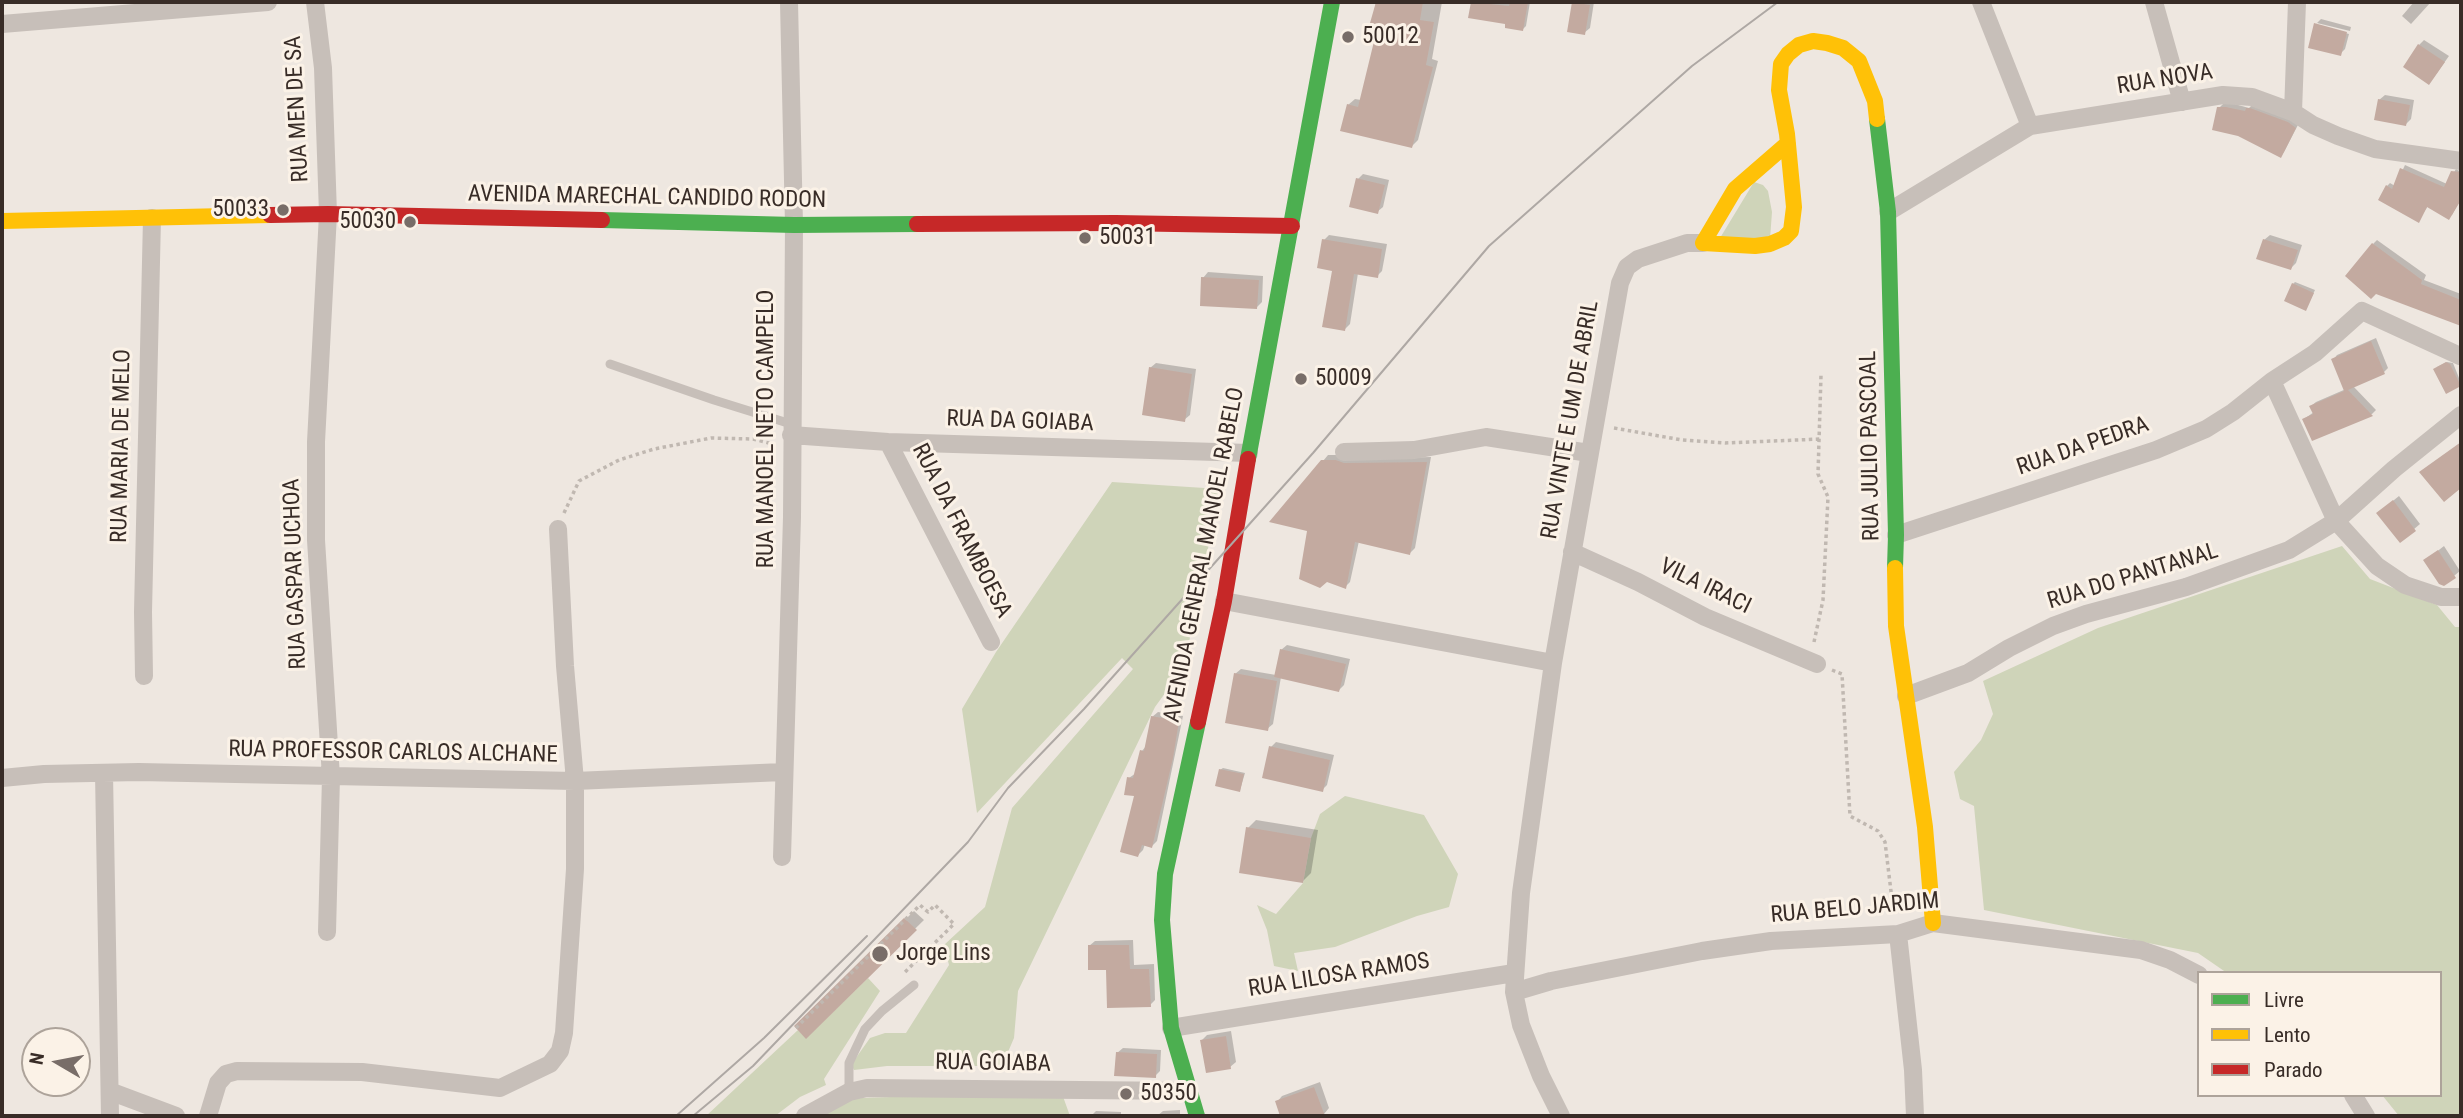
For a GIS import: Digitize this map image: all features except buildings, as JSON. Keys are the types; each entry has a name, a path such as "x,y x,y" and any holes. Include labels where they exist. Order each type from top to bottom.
{"street":[{"path":"2,24 268,2"},
{"name":"RUA MEN DE SA","path":"315,2 323,68 328,214"},
{"name":"RUA MANOEL NETO CAMPELO","path":"782,857 790,612 794,225 789,2"},
{"name":"AVENIDA GENERAL MANOEL RABELO","path":"1197,1116 1171,1028 1162,920 1165,874 1224,601 1332,2"},
{"path":"1981,2 2030,126"},
{"path":"2154,2 2182,102"},
{"path":"2293,112 2297,2"},
{"name":"RUA JULIO PASCOAL","path":"1781,64 1799,45 1812,41 1843,48 1859,61 1875,101 1888,212 1896,626 1925,827 1933,923"},
{"name":"RUA VINTE E UM DE ABRIL","path":"1561,1116 1541,1076 1521,1025 1514,992 1514,973 1521,893 1553,663 1620,283 1627,267 1650,253 1687,243 1755,246 1770,244 1784,238 1791,231 1794,207 1788,143 1779,90 1781,64"},
{"name":"RUA NOVA","path":"1888,212 2030,126 2223,95 2252,97 2293,112 2313,125 2375,149 2461,161"},
{"path":"1703,243 1735,189 1788,143"},
{"name":"AVENIDA MARECHAL CANDIDO RODON","path":"2,221 328,214 794,225 1060,223 1292,226"},
{"name":"RUA GASPAR UCHOA","path":"327,932 331,777 316,540 317,405 328,214"},
{"name":"RUA MARIA DE MELO","path":"144,676 143,612 152,218"},
{"name":"RUA DA PEDRA","path":"1896,535 2156,450 2206,429 2315,353 2362,311 2461,357"},
{"path":"2272,381 2336,522 2377,566 2405,585 2441,597 2461,597"},
{"path":"2336,522 2394,469 2461,415"},
{"name":"RUA DA GOIABA","path":"791,436 888,442 1249,453"},
{"path":"1344,452 1414,450 1486,436 1589,453"},
{"name":"RUA DA FRAMBOESA","path":"888,442 991,642"},
{"name":"RUA DO PANTANAL","path":"1906,696 1968,673 2053,626 2249,566 2289,550 2336,522"},
{"path":"208,1116 218,1083 226,1074 237,1071 362,1072 500,1088 550,1064 559,1051 564,1033 575,869 575,780 565,666 558,529"},
{"name":"VILA IRACI","path":"1572,551 1705,617 1813,662"},
{"path":"1224,601 1553,663"},
{"name":"RUA PROFESSOR CARLOS ALCHANE","path":"2,779 44,774 104,774 575,780 783,772"},
{"path":"104,774 110,1116"},
{"name":"RUA BELO JARDIM","path":"1514,992 1551,981 1757,943 1898,933 1933,923 2141,950 2170,960 2197,974"},
{"path":"1898,933 1913,1070 1915,1116"},
{"name":"RUA LILOSA RAMOS","path":"1171,1028 1514,973"},
{"name":"RUA GOIABA","path":"805,1116 849,1091 898,1087 1188,1091"},
{"path":"111,1092 176,1116"},
{"path":"2354,1097 2365,1116"}],"lane":[{"path":"610,364 683,390 791,436"},
{"path":"849,1091 849,1063 865,1029 914,985"}],"path":[{"path":"1821,375 1818,474 1828,497 1824,600 1813,662 1842,674 1850,816 1878,831 1885,842 1890,898 1898,933"},
{"path":"1594,425 1714,443 1821,439"},
{"path":"558,529 568,500 579,481 619,460 654,449 711,438 791,436"},
{"path":"796,1028 920,905 928,912 935,905 954,924 950,929"}],"green space":[{"path":"1754,182 1763,185 1768,191 1772,212 1770,239 1720,238"},
{"path":"1112,482 1220,489 1184,667 1155,707 1018,991 1014,1038 1002,1066 887,1066 854,1070 853,1062 870,1038 885,1033 906,1033 949,965 944,945 985,907 1012,808 1133,669 1122,658 977,813 962,709 996,652"},
{"path":"2342,546 2370,579 2437,605 2455,627 2461,627 2461,1116 2399,1116 2384,1097 2442,1097 2442,971 2224,971 2198,953 1984,910 1974,806 1960,799 1954,772 1981,740 1993,714 1983,681 2098,628"},
{"path":"1345,796 1424,815 1458,874 1449,907 1417,916 1335,947 1294,953 1298,971 1274,966 1267,930 1257,905 1276,914 1303,883 1311,838 1320,814"},
{"path":"868,978 880,991 824,1079 826,1085 800,1097 775,1116 706,1116 798,1030 806,1038"},
{"path":"1061,1091 1070,1116 809,1116 834,1099"}],"tram line":[{"path":"693,1116 753,1066 968,842 1008,788 1084,709 1313,453 1489,246 1692,66 1778,2"},
{"path":"676,1116 764,1038 867,936"}],"traffic: fast":[{"path":"1248,459 1332,2"},
{"path":"1877,119 1888,212 1895,568"},
{"path":"602,220 794,225 917,224"},
{"path":"1197,1116 1171,1028 1162,920 1165,874 1198,722"}],"traffic: slow":[{"path":"1788,143 1735,189 1703,243 1755,246 1770,244 1784,238 1791,231 1794,207 1787,134 1779,90 1781,64 1799,45 1813,41 1827,43 1843,48 1859,61 1875,101 1877,119"},
{"path":"2,221 270,215"},
{"path":"1895,568 1896,626 1925,827 1933,923"}],"traffic: jam":[{"path":"270,215 602,220"},
{"path":"917,224 1292,226"},
{"path":"1198,722 1224,601 1248,459"}],"place":[{"name":"50012","path":"1348,37"},
{"name":"50033","path":"283,210"},
{"name":"50030","path":"410,222"},
{"name":"50031","path":"1085,238"},
{"name":"50009","path":"1301,379"},
{"name":"Jorge Lins","path":"880,954"},
{"name":"50350","path":"1126,1094"}]}
